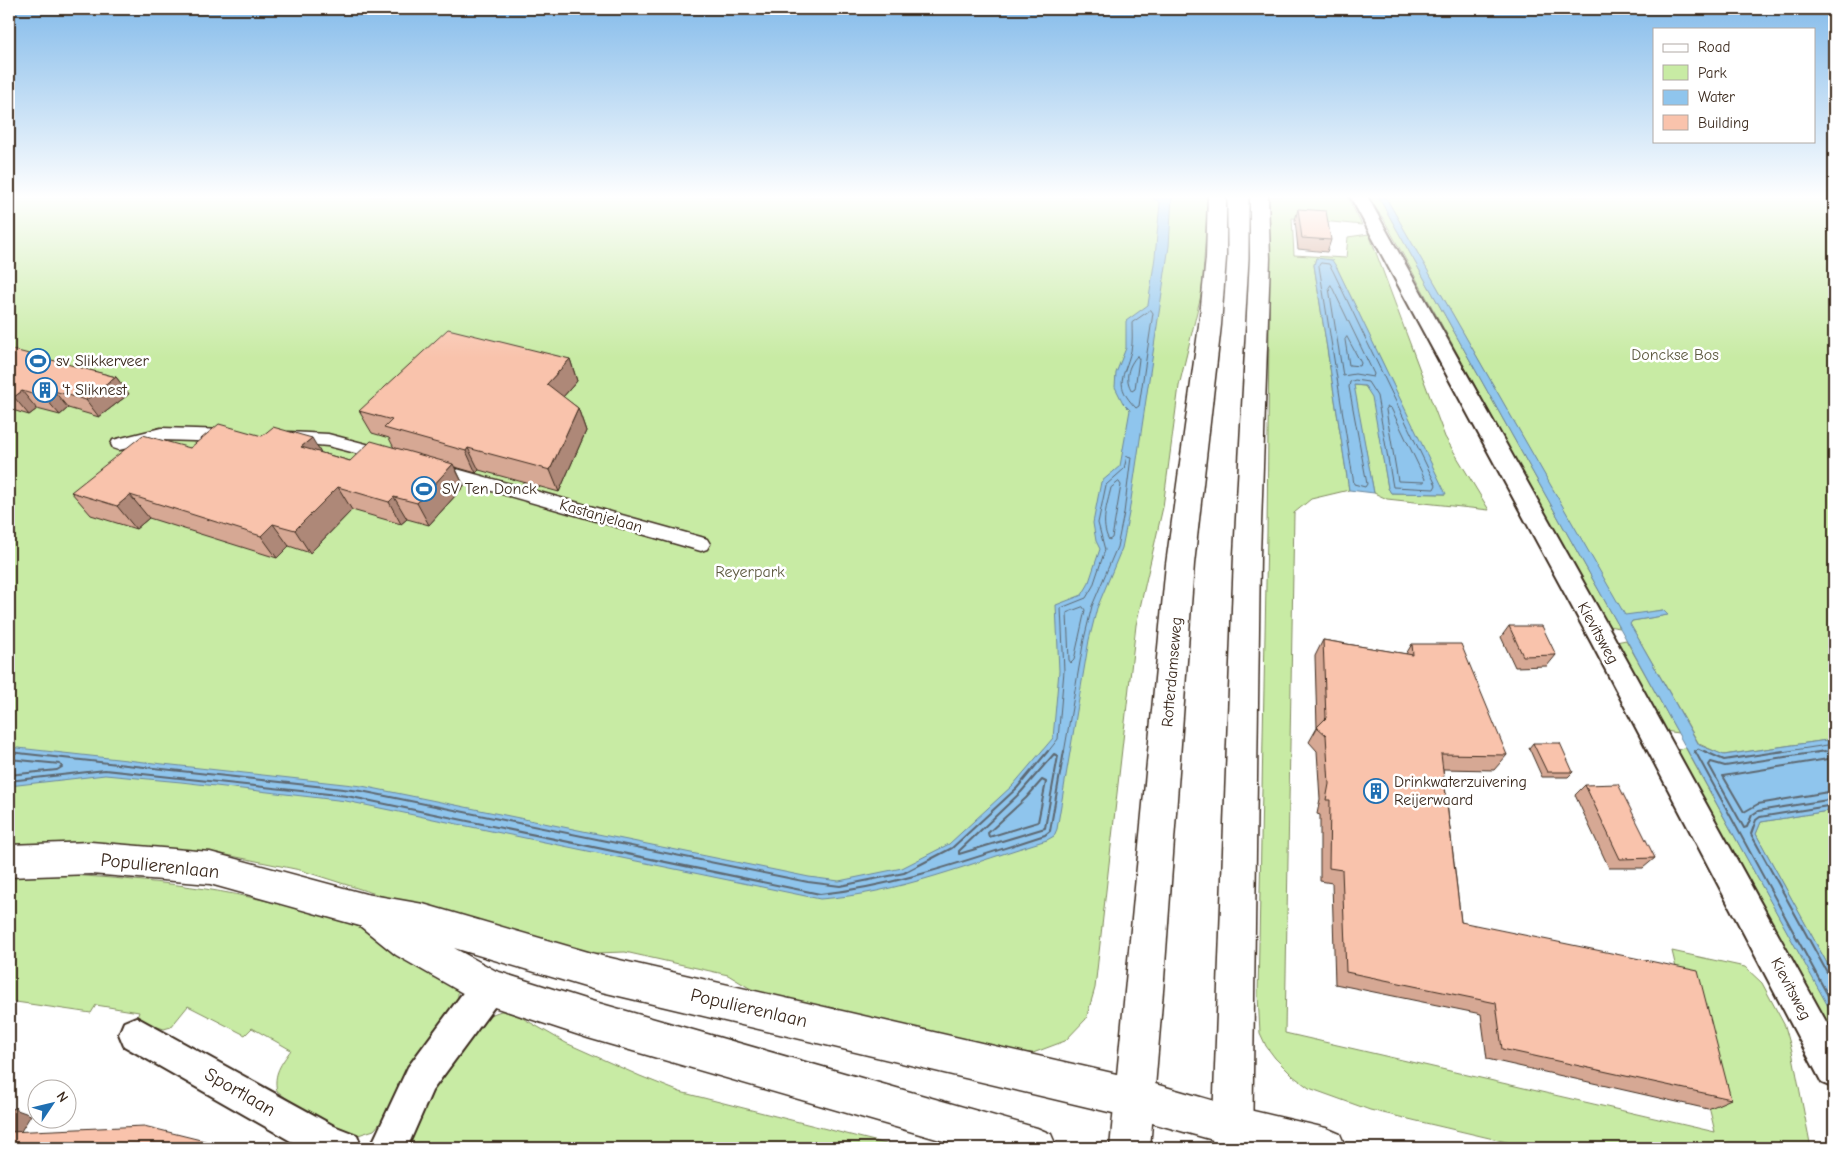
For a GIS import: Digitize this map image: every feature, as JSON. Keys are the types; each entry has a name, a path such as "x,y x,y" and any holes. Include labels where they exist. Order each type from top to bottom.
{"main road":[{"name":"Rotterdamseweg","path":"1130,1148 1146,979 1180,564 1210,325 1216,250"},
{"path":"1232,1137 1247,555 1260,250"},
{"name":"Populierenlaan","path":"9,861 91,858 210,868 366,911 422,921 602,974 1134,1098 1232,1137 1326,1148"},
{"name":"Populierenlaan","path":"366,911 409,942 488,987 588,1019 1037,1148"}],"street":[{"name":"Kievitsweg","path":"1388,250 1600,636 1834,1072"},
{"path":"119,444 161,434 250,437"},
{"path":"269,438 328,440 399,458"},
{"name":"Kastanjelaan","path":"418,464 701,544"},
{"path":"388,1148 420,1079 488,987"},
{"name":"Sportlaan","path":"136,1034 322,1139 344,1148"}],"green space":[{"name":"Reyerpark","path":"9,250 1205,250 1202,291 1179,386 1163,507 1136,625 1095,988 1086,1019 1065,1041 1033,1053 997,1050 777,1005 728,975 625,952 565,954 300,870 217,853 135,846 68,844 9,847"},
{"path":"1270,250 1294,250 1294,255 1346,258 1347,250 1375,250 1445,437 1489,510 1387,499 1374,493 1353,385 1365,386 1373,397 1388,488 1391,493 1445,494 1337,268 1316,258 1314,265 1349,490 1311,499 1294,513 1285,1033 1715,1132 1672,951 1745,967 1762,983 1785,1026 1792,1051 1811,1148 1532,1148 1370,1110 1309,1088 1293,1076 1275,1058 1266,1046 1260,1033 1258,995 1267,533"},
{"path":"1400,250 1408,250 1620,628 1607,626"},
{"name":"Donckse Bos","path":"1416,250 1834,250 1834,739 1723,755 1699,744 1630,624 1632,621 1667,615 1663,610 1625,616"},
{"path":"1626,640 1678,733 1665,731 1616,642"},
{"path":"1685,747 1829,1007 1834,1007 1834,1038 1676,751"},
{"path":"1834,810 1834,976 1756,834 1761,822"},
{"path":"69,875 160,883 250,897 345,922 383,939 458,986 458,999 401,1086 382,1121 374,1130 355,1136 299,1108 277,1091 277,1074 291,1050 252,1028 245,1035 188,1006 171,1027 164,1029 136,1020 139,1012 96,1005 91,1013 9,1001 9,877"},
{"path":"501,1011 512,1012 566,1043 680,1092 902,1148 401,1148 410,1123 427,1088 482,1018"}],"water":[{"path":"1156,250 1168,250 1129,513 1122,548 1097,608 1089,640 1057,829 1054,836 1047,840 907,884 849,896 820,899 346,801 105,775 9,786 9,747 362,786 809,877 839,881 902,868 949,844 1013,785 1053,738 1059,671 1056,605 1082,595 1088,585 1100,549 1096,541 1093,523 1101,482 1120,466 1130,410 1123,403 1115,387 1116,373 1126,348 1126,321 1148,305"},
{"path":"1408,250 1416,250 1625,615 1663,610 1668,615 1632,621 1630,624 1699,745 1724,755 1834,739 1834,810 1761,822 1756,834 1834,976 1834,1007 1829,1008 1620,628"},
{"path":"1316,258 1332,260 1337,268 1446,494 1391,493 1388,488 1372,397 1365,386 1354,385 1374,493 1349,490 1314,265"}],"building":[{"path":"448,329 570,359 547,384 578,408 550,470 468,448 466,451 384,428 392,420 359,411"},
{"path":"10,349 116,377 86,400 54,391 45,398 22,391 14,397 9,396"},
{"path":"219,424 262,436 273,427 312,438 301,447 350,461 371,441 453,464 417,503 394,497 389,502 338,487 295,530 273,524 261,536 130,495 117,506 71,492 143,435 190,448"},
{"path":"1509,626 1542,626 1556,655 1523,656"},
{"path":"1323,640 1413,655 1412,644 1461,644 1507,755 1441,754 1461,922 1698,971 1731,1099 1502,1049 1496,1003 1346,972 1342,870 1329,868 1330,800 1326,800 1329,784 1326,735 1317,727 1326,718"},
{"path":"1533,743 1560,743 1573,772 1547,772"},
{"path":"1618,784 1655,858 1620,859 1585,785"},
{"path":"144,1126 233,1148 9,1148 9,1132"}],"place":[{"name":"sv Slikkerveer","path":"38,361"},
{"name":"'t Sliknest","path":"45,390"},
{"name":"SV Ten Donck","path":"424,489"},
{"name":"Drinkwaterzuivering Reijerwaard","path":"1376,791"}]}
